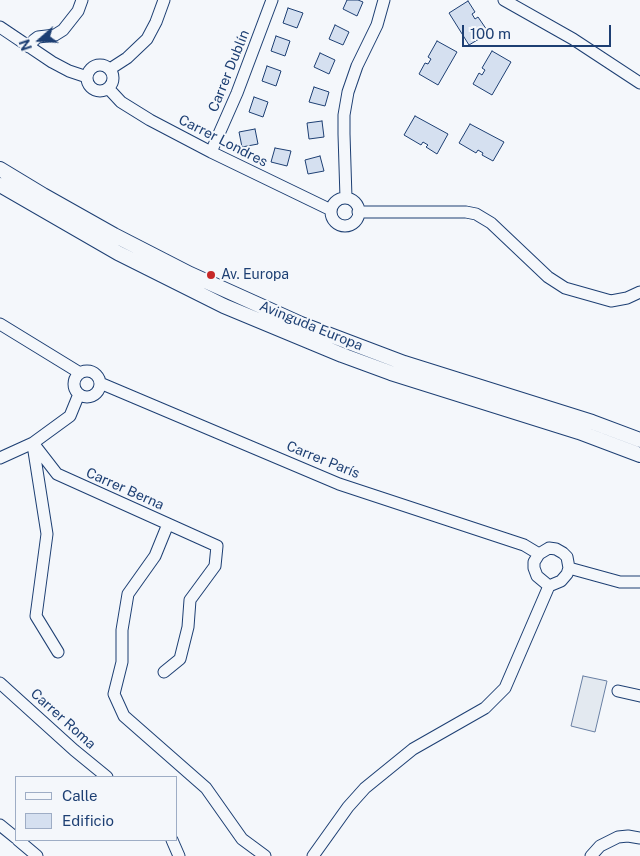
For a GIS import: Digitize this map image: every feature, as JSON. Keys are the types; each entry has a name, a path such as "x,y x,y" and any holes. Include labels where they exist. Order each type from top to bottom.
{"main road":[{"name":"Avinguda Europa","path":"0,169 106,230 198,278 301,324 404,363 592,422 640,440"},
{"name":"Avinguda Europa","path":"0,185 118,253 224,306 368,364 441,390 579,432 640,455"},
{"path":"368,364 372,351"}],"street":[{"path":"29,47 38,37 55,35 63,30 78,11 82,0"},
{"path":"110,69 127,58 147,39 164,0"},
{"name":"Carrer Dublín","path":"210,152 237,93 272,0"},
{"path":"346,198 344,115 348,92 357,66 377,25 384,0"},
{"path":"504,0 572,39 640,83"},
{"path":"0,27 69,71 87,77"},
{"path":"103,65 110,69 113,77 108,88 100,91 95,90 88,84 88,71 95,66 103,65"},
{"name":"Carrer Londres","path":"108,88 121,102 134,111 210,152 331,210"},
{"path":"346,198 355,202 358,212 353,222 344,225 333,219 331,210 338,199 346,198"},
{"path":"358,212 466,212 476,214 491,223 548,277 565,288 610,301 627,298 640,292"},
{"path":"0,324 80,373"},
{"path":"89,371 96,375 100,383 98,391 91,397 82,397 74,388 75,379 80,373 89,371"},
{"name":"Carrer París","path":"100,383 339,484 524,545 539,554"},
{"path":"0,458 33,443 70,416 79,394"},
{"path":"33,443 47,534 36,616 58,652"},
{"name":"Carrer Berna","path":"33,443 57,474 217,546 215,566 190,600 188,627 180,659 164,672"},
{"path":"168,524 155,556 128,594 122,630 122,662 114,694 124,716 206,788 242,839 265,856"},
{"path":"313,856 348,807 365,788 413,749 485,708 505,688 549,586 561,581 569,568 567,558 563,553 550,548 539,554 534,562 537,576 549,586"},
{"path":"569,568 620,582 640,582"},
{"name":"Carrer Roma","path":"0,683 106,776"},
{"path":"618,691 640,696"},
{"path":"0,825 15,837"},
{"path":"591,856 600,846 618,837 640,838"},
{"path":"19,841 37,856"},
{"path":"172,841 179,856"}],"shaded area":[{"path":"583,676 607,681 595,732 571,726"}],"building":[{"path":"347,0 363,2 357,16 343,9"},
{"path":"468,1 475,12 472,14 475,19 478,17 489,33 469,45 449,13"},
{"path":"288,8 303,13 297,28 283,23"},
{"path":"335,25 349,32 343,45 329,39"},
{"path":"276,36 290,41 285,56 271,51"},
{"path":"437,41 457,52 438,85 419,74 425,63 428,64 431,59 428,57"},
{"path":"492,51 511,62 492,95 473,84 479,73 482,75 485,70 482,68"},
{"path":"320,53 335,60 329,74 314,67"},
{"path":"267,66 281,71 276,86 262,81"},
{"path":"314,87 329,92 325,106 309,102"},
{"path":"254,97 268,102 263,117 249,112"},
{"path":"415,116 448,134 437,154 426,147 428,145 423,142 421,145 404,135"},
{"path":"322,121 324,137 309,139 307,123"},
{"path":"470,124 504,142 493,161 482,155 483,153 478,150 476,153 459,143"},
{"path":"255,129 258,144 242,147 239,132"},
{"path":"275,148 291,151 287,166 271,162"},
{"path":"320,156 324,171 308,174 305,160"}],"place":[{"name":"Av. Europa","path":"211,275"}]}
